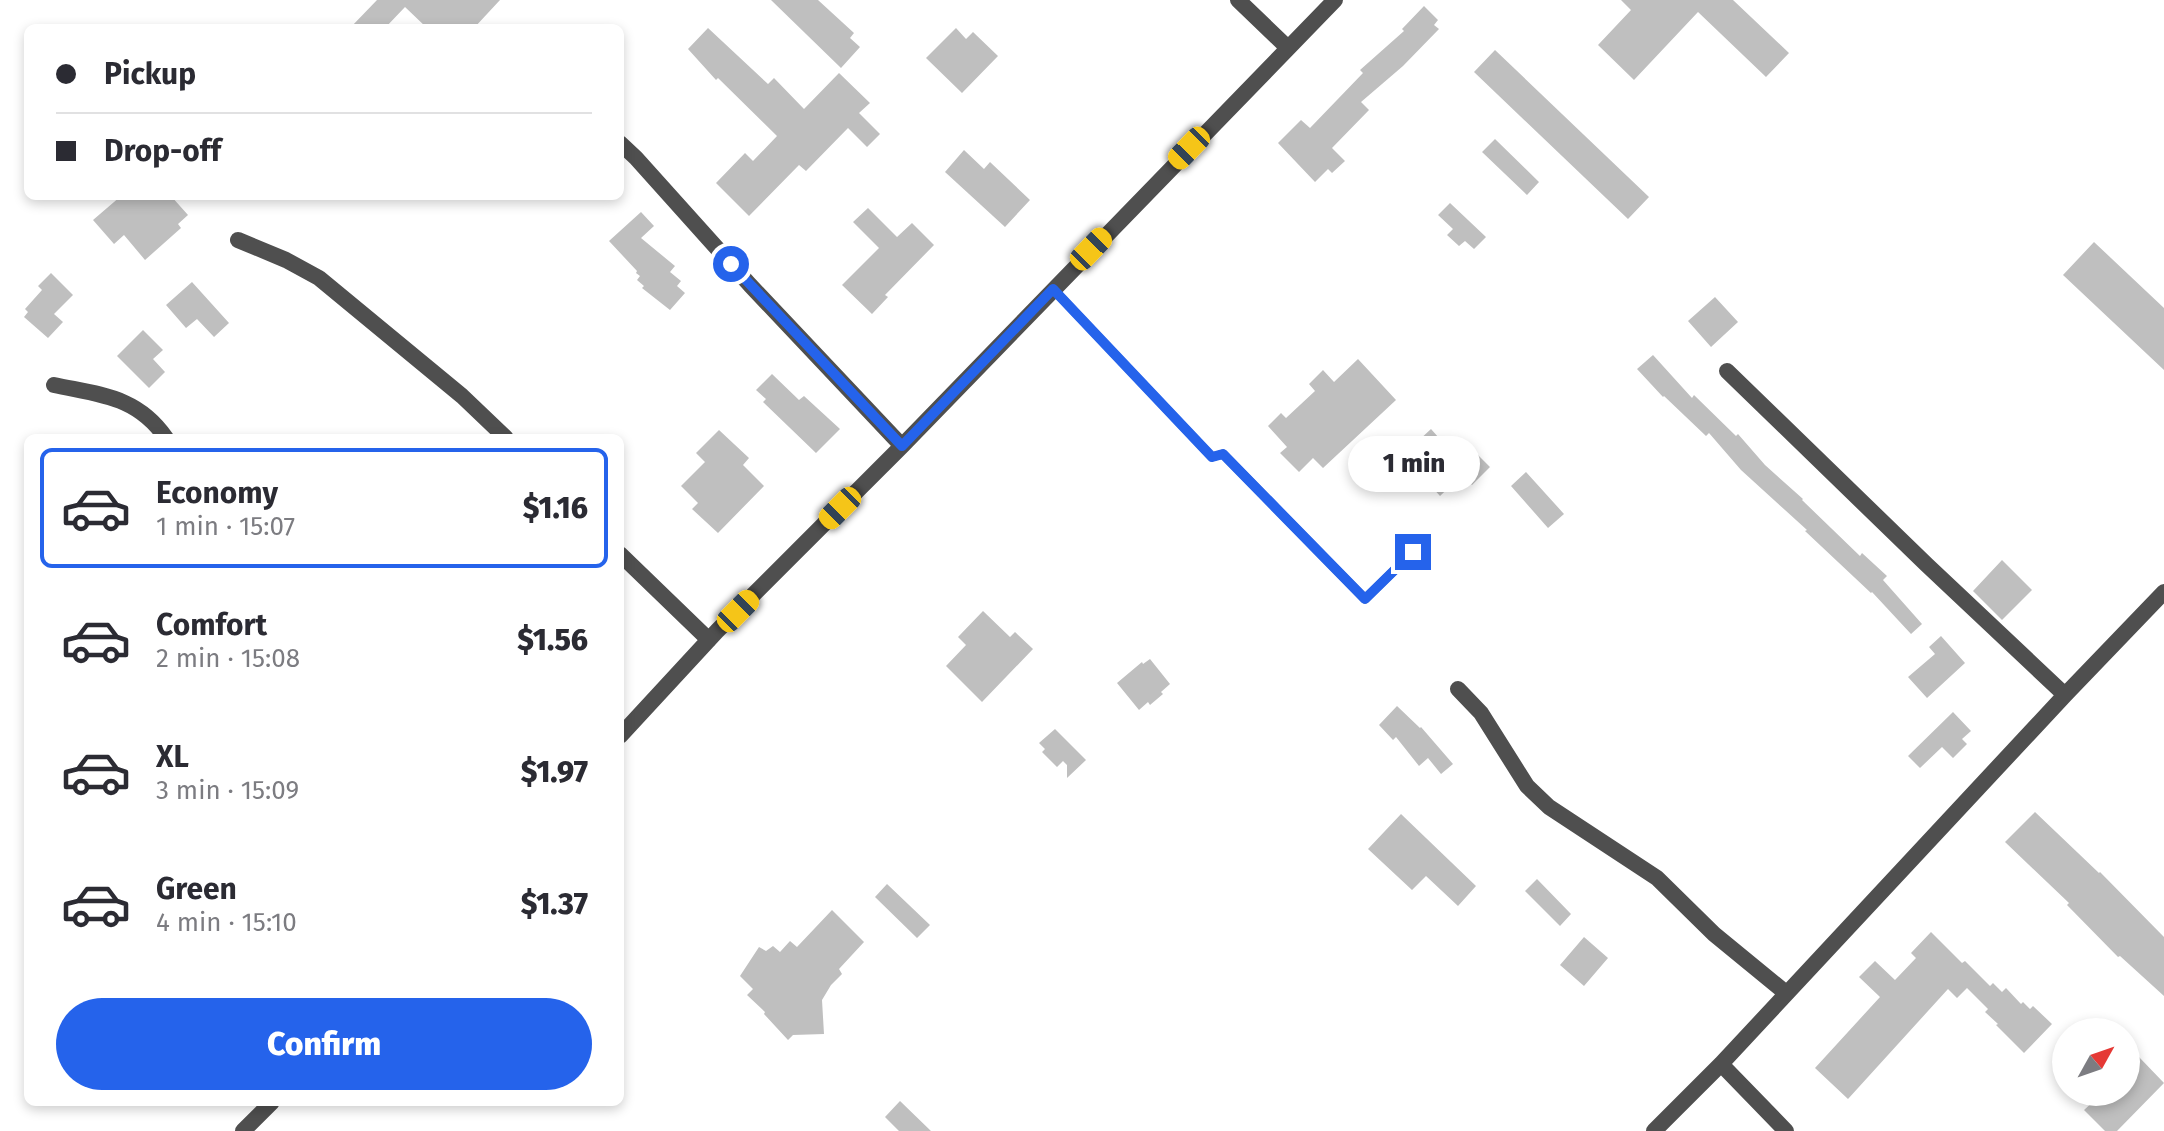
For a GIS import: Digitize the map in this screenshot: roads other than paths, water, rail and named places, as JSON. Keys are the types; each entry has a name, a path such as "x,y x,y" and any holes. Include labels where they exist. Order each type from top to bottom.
{"street":[{"path":"1238,0 1288,48"},
{"path":"624,732 709,640 1335,0"},
{"path":"624,147 902,446"},
{"path":"238,240 319,278 462,396 502,434"},
{"path":"1727,371 2065,695"},
{"path":"54,385 117,399 155,422 163,434"},
{"path":"624,558 709,640"},
{"path":"1654,1131 1721,1064 2164,592"},
{"path":"1458,689 1481,713 1527,786 1549,807 1657,878 1714,934 1786,993"},
{"path":"1721,1064 1786,1131"},
{"path":"243,1131 268,1106"}],"lane":[{"path":"1053,289 1212,457 1223,454 1365,599 1413,552"}]}
